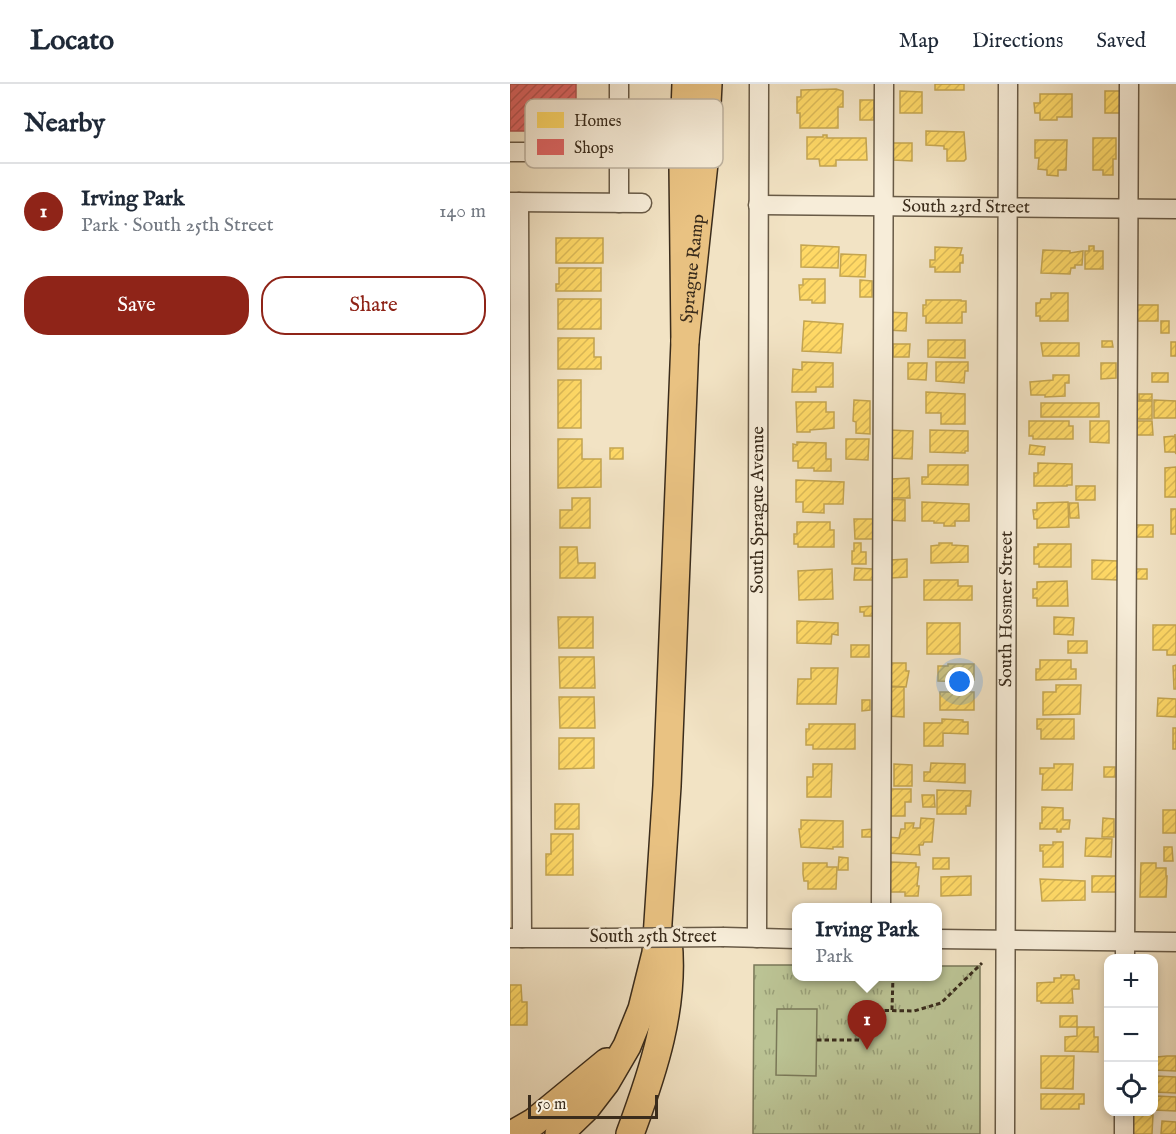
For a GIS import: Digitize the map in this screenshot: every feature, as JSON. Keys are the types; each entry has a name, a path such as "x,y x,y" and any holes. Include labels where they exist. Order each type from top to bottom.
{"highway":[{"name":"Sprague Ramp","path":"685,99 686,84"},
{"name":"Sprague Ramp","path":"707,99 708,84"},
{"name":"Sprague Ramp","path":"683,168 685,341"},
{"name":"Sprague Ramp","path":"685,341 703,168"},
{"path":"562,1132 586,1108 606,1082 627,1046 642,1009 656,953 662,883 685,341"},
{"path":"630,1134 663,1030 668,1004 670,959 662,883"},
{"path":"513,1134 534,1122 607,1062 642,1009"}],"street":[{"name":"South Sprague Avenue","path":"757,938 759,84"},
{"path":"881,903 884,84"},
{"name":"South Hosmer Street","path":"1005,1134 1008,84"},
{"path":"1125,950 1129,84"},
{"path":"619,168 619,202"},
{"path":"516,938 515,202 642,202"},
{"name":"South 23rd Street","path":"758,205 1176,209"},
{"name":"South 25th Street","path":"516,938 792,939"},
{"path":"942,939 1006,939 1125,950 1176,942"},
{"path":"1124,1116 1124,1134"}],"path":[{"path":"817,1040 865,1040 865,1010 921,1010 942,1003 982,963"},
{"path":"892,1010 893,981"}],"green space":[{"path":"754,965 792,965 792,981 942,981 942,966 980,966 980,1134 753,1134"},
{"path":"777,1009 817,1009 816,1076 776,1075"}],"building: Homes":[{"path":"935,84 964,84 964,90 935,90"},
{"path":"836,89 843,91 843,107 838,107 838,128 800,128 797,97 801,97 801,90"},
{"path":"900,91 922,92 922,113 900,113"},
{"path":"1105,91 1121,91 1121,113 1105,113"},
{"path":"1040,94 1072,94 1072,117 1040,120 1040,113 1035,113 1034,103 1040,103"},
{"path":"860,100 874,100 874,120 860,120"},
{"path":"926,131 964,132 966,159 947,161 947,149 944,149 944,146 926,145"},
{"path":"827,135 827,138 866,138 867,160 836,160 836,166 820,166 819,159 807,159 807,137 823,137"},
{"path":"1093,138 1116,138 1113,175 1103,175 1103,170 1093,170"},
{"path":"1035,140 1067,140 1066,170 1058,170 1058,176 1047,175 1047,170 1038,169 1039,158 1035,158"},
{"path":"893,143 912,143 912,161 893,160"},
{"path":"556,238 603,238 603,263 556,263"},
{"path":"801,245 839,247 838,268 801,267"},
{"path":"1089,246 1094,246 1094,251 1103,251 1103,269 1085,269 1085,251 1089,251"},
{"path":"935,247 962,248 960,255 963,255 963,263 960,263 960,272 935,272 935,267 930,267 930,260 935,260"},
{"path":"1043,250 1070,251 1070,253 1083,251 1082,265 1075,265 1075,268 1071,268 1070,274 1041,273"},
{"path":"841,254 866,255 865,277 840,276"},
{"path":"559,268 601,268 601,291 556,291 556,284 559,284"},
{"path":"803,279 825,279 825,303 800,300 799,285 803,285"},
{"path":"860,280 872,281 872,297 860,297"},
{"path":"1051,293 1068,293 1068,321 1040,321 1040,316 1036,316 1036,303 1040,303 1041,299 1051,299"},
{"path":"558,299 601,299 601,329 558,329"},
{"path":"926,300 966,301 966,312 962,312 962,323 926,323 926,316 923,316 923,305 926,305"},
{"path":"1133,305 1158,305 1158,321 1133,321"},
{"path":"887,312 907,313 906,331 886,330"},
{"path":"804,321 843,324 841,353 802,351"},
{"path":"1161,321 1169,321 1169,333 1161,333"},
{"path":"558,338 594,338 594,357 601,357 601,369 558,369"},
{"path":"928,340 965,340 965,358 928,357"},
{"path":"1102,341 1112,341 1113,347 1102,347"},
{"path":"1171,342 1176,342 1176,356 1171,356"},
{"path":"1041,343 1079,343 1079,356 1043,356"},
{"path":"893,344 910,344 909,357 893,357"},
{"path":"802,362 833,363 833,387 816,387 816,392 792,392 793,369 802,370"},
{"path":"936,362 968,362 964,383 936,381"},
{"path":"908,363 927,363 926,380 908,379"},
{"path":"1101,363 1116,363 1116,378 1101,379"},
{"path":"1152,373 1168,373 1168,382 1152,382"},
{"path":"1053,375 1069,375 1069,383 1065,383 1065,396 1031,395 1030,382 1053,380"},
{"path":"558,380 581,380 581,428 558,428"},
{"path":"926,392 965,394 965,424 941,424 941,413 926,413"},
{"path":"1139,394 1152,394 1152,400 1139,400"},
{"path":"854,400 870,401 870,434 856,433 856,422 853,421"},
{"path":"1154,400 1176,401 1176,418 1154,418"},
{"path":"1133,401 1152,401 1152,419 1133,419"},
{"path":"796,402 826,402 826,412 834,412 834,428 797,432"},
{"path":"1041,403 1099,403 1099,417 1041,417"},
{"path":"1029,421 1069,421 1069,426 1073,426 1073,439 1033,439 1033,436 1029,436"},
{"path":"1090,421 1109,421 1109,443 1090,442"},
{"path":"1135,421 1152,421 1153,435 1136,435"},
{"path":"889,430 913,431 912,459 888,458"},
{"path":"930,430 968,431 968,451 965,453 930,452"},
{"path":"1175,434 1176,454 1165,452 1164,437 1175,436"},
{"path":"558,439 582,439 582,459 601,459 601,487 558,488"},
{"path":"846,439 869,439 868,460 846,459"},
{"path":"797,442 826,443 826,459 831,459 831,471 798,468 798,461 793,461 793,444 797,445"},
{"path":"1030,445 1045,447 1044,455 1029,454"},
{"path":"610,448 623,448 623,459 610,459"},
{"path":"1038,463 1072,464 1072,485 1034,486 1034,473 1038,473"},
{"path":"928,465 968,465 968,485 922,484 922,477 928,477"},
{"path":"1176,467 1176,497 1165,497 1165,468"},
{"path":"909,478 910,498 892,498 892,479"},
{"path":"796,480 844,482 843,504 824,504 824,513 803,512 803,502 796,502"},
{"path":"1076,486 1095,486 1095,500 1076,500"},
{"path":"572,498 590,498 590,528 560,528 560,510 572,510"},
{"path":"888,499 905,500 905,521 888,520"},
{"path":"922,502 969,504 969,521 955,521 955,526 944,526 944,523 922,521"},
{"path":"1068,502 1069,527 1037,528 1037,519 1034,519 1033,510 1037,510 1037,503"},
{"path":"1069,503 1078,503 1079,518 1070,518"},
{"path":"1171,509 1176,509 1176,534 1171,534"},
{"path":"854,519 876,519 876,539 855,539"},
{"path":"797,522 830,522 830,530 834,530 834,547 798,547 798,544 794,544"},
{"path":"1135,525 1153,525 1153,537 1135,537"},
{"path":"854,543 861,543 861,552 866,552 866,564 852,564"},
{"path":"939,543 968,546 968,562 931,563 931,546 939,545"},
{"path":"1038,544 1071,544 1071,567 1039,567 1039,564 1034,564 1034,547 1038,547"},
{"path":"560,547 577,547 578,563 595,563 595,578 560,578"},
{"path":"907,559 907,577 891,578 890,560"},
{"path":"1092,560 1118,561 1118,580 1092,579"},
{"path":"855,568 873,569 873,580 854,580"},
{"path":"832,569 833,599 799,600 798,571"},
{"path":"1134,569 1147,569 1147,579 1134,579"},
{"path":"924,580 958,580 958,586 972,586 972,600 924,600"},
{"path":"1067,581 1068,606 1037,606 1037,598 1033,598 1033,589 1037,589 1037,582"},
{"path":"874,606 875,616 864,616 864,612 860,612 860,607"},
{"path":"558,617 593,617 593,648 559,648"},
{"path":"1054,617 1074,618 1073,635 1054,634"},
{"path":"797,621 838,623 838,635 832,634 831,644 797,643"},
{"path":"927,623 960,623 960,654 927,654"},
{"path":"1153,625 1176,625 1176,655 1167,655 1167,650 1153,650"},
{"path":"1068,641 1087,641 1087,653 1068,653"},
{"path":"851,645 869,645 869,657 851,657"},
{"path":"559,657 594,657 595,688 560,688"},
{"path":"1040,660 1071,660 1071,669 1076,669 1076,679 1036,680 1036,669 1040,669"},
{"path":"890,663 906,663 906,671 909,671 906,687 890,686"},
{"path":"948,664 974,664 974,680 969,680 969,682 938,681 938,666 948,666"},
{"path":"1176,665 1176,689 1174,689 1173,666"},
{"path":"811,668 838,668 836,704 797,704 798,679 811,679"},
{"path":"1056,685 1081,685 1080,714 1043,715 1043,692 1056,692"},
{"path":"888,687 904,687 904,717 887,716"},
{"path":"940,692 974,692 974,710 940,710"},
{"path":"559,697 594,697 595,728 560,728"},
{"path":"1158,698 1176,699 1176,717 1157,716"},
{"path":"862,700 870,700 870,710 862,711"},
{"path":"942,719 968,722 968,734 943,733 943,746 924,746 924,723 942,723"},
{"path":"1037,719 1074,719 1074,739 1041,739 1041,729 1037,729"},
{"path":"809,724 855,724 855,749 813,749 813,745 806,745 806,729 809,729"},
{"path":"1173,728 1176,728 1176,749 1173,749"},
{"path":"559,738 594,738 594,768 559,769"},
{"path":"931,763 965,764 965,783 924,781 924,772 930,772"},
{"path":"813,764 832,764 831,797 807,797 807,777 813,777"},
{"path":"894,764 912,765 912,786 894,786"},
{"path":"1054,764 1073,764 1072,790 1042,790 1043,774 1040,774 1040,768 1054,768"},
{"path":"1104,767 1115,767 1115,777 1104,777"},
{"path":"891,789 911,789 911,802 905,802 905,816 890,816"},
{"path":"937,790 971,791 970,806 966,806 966,814 937,814"},
{"path":"922,795 934,795 935,807 923,807"},
{"path":"555,804 579,804 579,829 555,829"},
{"path":"1042,807 1063,808 1063,820 1070,820 1069,829 1061,829 1061,832 1057,832 1057,829 1040,829"},
{"path":"1163,810 1176,810 1176,833 1163,833"},
{"path":"921,818 934,819 932,842 919,845 920,855 888,853 888,837 899,838 901,829 905,829 905,823 914,823 913,828 920,828"},
{"path":"1103,818 1114,819 1114,837 1102,837"},
{"path":"801,820 843,821 843,847 833,847 833,849 801,847 799,829 801,829"},
{"path":"873,829 874,837 862,837 862,830"},
{"path":"551,834 573,834 573,875 546,875 546,854 551,854"},
{"path":"1086,838 1112,839 1111,857 1085,856"},
{"path":"1053,842 1063,842 1063,867 1043,867 1043,851 1040,851 1040,845 1053,845"},
{"path":"1164,847 1172,847 1173,861 1164,861"},
{"path":"839,857 848,858 848,870 838,870"},
{"path":"933,858 949,858 949,869 933,869"},
{"path":"889,862 916,863 916,867 919,867 918,896 905,896 905,892 888,892"},
{"path":"803,863 827,863 827,867 837,867 836,889 808,889 808,881 804,881"},
{"path":"1141,863 1156,863 1156,868 1166,868 1166,897 1140,897"},
{"path":"971,876 971,895 941,896 941,877"},
{"path":"1092,876 1116,876 1116,892 1092,892"},
{"path":"1040,879 1085,881 1085,900 1042,901"},
{"path":"1061,975 1074,975 1075,980 1079,980 1079,989 1072,989 1073,1003 1037,1001 1037,983 1054,982 1054,978 1061,978"},
{"path":"510,985 521,985 522,1002 527,1002 527,1025 510,1025"},
{"path":"1060,1016 1077,1016 1077,1027 1060,1027"},
{"path":"1077,1027 1094,1027 1094,1037 1098,1037 1098,1052 1065,1051 1065,1037 1077,1036"},
{"path":"1041,1056 1074,1056 1073,1089 1041,1088"},
{"path":"1176,1056 1176,1071 1158,1070 1158,1057"},
{"path":"1158,1076 1176,1077 1176,1093 1158,1092"},
{"path":"1041,1094 1084,1094 1084,1104 1079,1104 1079,1109 1041,1109"},
{"path":"1158,1096 1176,1097 1176,1111 1158,1110"},
{"path":"1131,1116 1153,1116 1152,1134 1131,1134"},
{"path":"1162,1121 1176,1122 1176,1134 1161,1134"}],"building: Shops":[{"path":"510,84 576,84 576,99 525,99 525,131 510,131"}],"place":[{"name":"Irving Park","path":"867,1050"}]}
